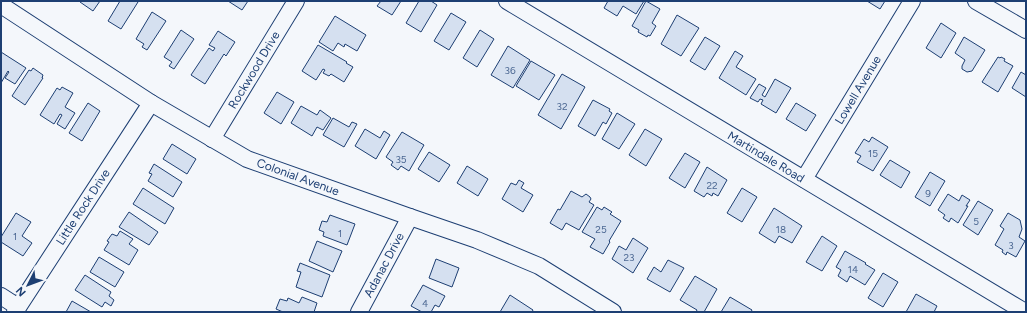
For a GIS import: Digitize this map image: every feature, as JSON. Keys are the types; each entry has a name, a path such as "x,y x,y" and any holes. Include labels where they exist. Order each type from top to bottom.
{"street":[{"name":"Rockwood Drive","path":"212,139 296,1"},
{"name":"Martindale Road","path":"507,1 1025,312"},
{"name":"Lowell Avenue","path":"804,179 912,1"},
{"path":"976,1 1026,30"},
{"name":"Colonial Avenue","path":"1,5 151,103 247,159 477,240 539,266 614,312"},
{"name":"Little Rock Drive","path":"16,309 151,103"},
{"name":"Adanac Drive","path":"359,312 410,217"},
{"path":"1,296 16,309"}],"building":[{"path":"100,1 93,11 80,2"},
{"path":"120,1 138,2 121,29 108,21"},
{"path":"228,1 248,1 242,10"},
{"path":"381,1 401,1 392,15 377,6"},
{"path":"419,1 431,1 437,5 421,32 406,23"},
{"path":"608,1 644,1 636,14 623,6 617,16 604,8"},
{"path":"646,1 660,9 652,23 656,26 650,36 648,35 647,37 638,32 639,30 632,26"},
{"path":"867,1 885,1 880,9"},
{"path":"152,12 166,21 147,50 142,47 144,44 136,39"},
{"path":"451,13 466,22 449,50 434,41"},
{"path":"677,15 699,28 681,56 661,44"},
{"path":"335,16 366,35 357,51 345,44 344,47 338,43 333,51 319,42"},
{"path":"941,23 956,33 941,58 926,48"},
{"path":"181,30 194,39 174,69 169,66 172,62 164,57"},
{"path":"480,30 494,39 477,67 463,58"},
{"path":"218,31 235,42 226,56 224,54 205,84 191,75 209,48 213,51 215,48 209,45"},
{"path":"705,37 720,46 705,70 690,61"},
{"path":"964,37 985,50 972,71 967,72 962,69 965,60 955,53"},
{"path":"318,45 353,67 344,82 331,74 329,76 323,73 325,70 323,69 316,80 302,71"},
{"path":"508,46 530,60 513,88 491,75"},
{"path":"735,51 743,56 736,67 756,79 746,95 719,78"},
{"path":"1,52 26,68 15,84 5,78 9,72 8,71 1,83"},
{"path":"998,57 1005,59 1004,61 1013,66 998,92 982,82"},
{"path":"531,61 555,75 539,100 516,86"},
{"path":"33,68 43,75 43,78 25,105 12,96 29,70 31,71"},
{"path":"1021,72 1026,75 1026,97 1012,88"},
{"path":"562,74 585,87 561,129 538,115"},
{"path":"775,79 791,88 776,113 761,104 763,100 760,99 758,102 750,98 759,84 766,88 762,95 765,97"},
{"path":"62,87 73,93 65,107 75,113 65,129 57,124 62,115 60,114 54,124 40,115 57,88 60,90"},
{"path":"277,92 294,102 281,124 264,113"},
{"path":"593,100 610,109 609,111 612,113 606,124 603,122 595,136 578,126"},
{"path":"88,103 100,111 82,141 69,133"},
{"path":"796,103 816,115 806,131 786,119"},
{"path":"301,106 317,115 320,110 331,118 323,130 317,127 312,136 291,123"},
{"path":"617,113 635,124 619,149 602,139"},
{"path":"333,118 349,127 352,122 357,124 344,147 323,135"},
{"path":"365,129 380,138 384,131 390,135 376,159 355,146"},
{"path":"645,129 662,139 646,166 629,155"},
{"path":"402,132 424,145 409,171 401,166 398,170 391,165 393,162 386,157"},
{"path":"872,137 888,147 873,171 857,162 861,156 855,153 864,139 869,142"},
{"path":"172,144 196,159 187,174 163,159"},
{"path":"429,152 450,165 439,182 418,169"},
{"path":"685,153 700,162 685,188 669,178"},
{"path":"890,160 910,172 901,188 880,175"},
{"path":"154,164 182,182 173,197 148,181 152,174 149,173"},
{"path":"467,166 488,179 478,196 457,183"},
{"path":"707,167 727,180 718,196 713,193 712,196 707,193 704,197 694,191"},
{"path":"930,172 945,181 930,206 915,197"},
{"path":"519,180 524,183 521,188 533,195 523,212 502,199 511,183 516,185"},
{"path":"143,188 174,208 165,224 133,204"},
{"path":"742,188 757,197 742,222 727,213"},
{"path":"571,191 582,197 586,194 591,199 589,202 594,205 579,230 566,223 562,230 550,223 558,209 560,210"},
{"path":"948,194 959,201 962,195 970,200 958,223 951,218 949,222 943,218 945,215 938,210"},
{"path":"978,201 993,210 978,235 963,225"},
{"path":"597,207 602,210 604,207 612,212 610,214 621,221 603,254 590,247 595,239 582,232"},
{"path":"774,208 802,226 792,243 779,236 775,243 759,233"},
{"path":"129,212 158,232 149,245 119,227"},
{"path":"16,213 31,222 22,236 32,243 23,256 1,242 1,237"},
{"path":"1008,213 1020,220 1022,229 1019,237 1025,241 1016,257 1007,252 1006,255 1002,252 1003,250 995,245 1004,229 1000,226"},
{"path":"330,215 355,224 347,245 323,236 324,232 319,230 322,221 327,222"},
{"path":"120,231 133,239 129,244 138,250 129,265 104,250 109,242 107,241 112,234 117,236"},
{"path":"822,236 837,246 822,271 806,262"},
{"path":"633,238 648,248 633,273 612,259 619,246 626,250"},
{"path":"317,241 342,251 333,272 309,261"},
{"path":"845,251 875,270 865,285 850,276 847,282 838,276 841,270 836,267"},
{"path":"99,257 124,272 115,287 90,272"},
{"path":"436,259 459,268 452,287 429,278"},
{"path":"668,260 684,268 670,292 647,279 654,267 661,272"},
{"path":"300,263 330,275 322,297 296,287 301,272 297,271"},
{"path":"883,273 898,282 883,307 868,298"},
{"path":"85,275 111,292 109,296 114,300 111,306 105,302 102,307 75,290"},
{"path":"695,276 717,289 704,312 696,312 697,310 680,300"},
{"path":"423,285 445,296 439,307 435,305 431,312 422,312 411,306"},
{"path":"916,294 937,306 934,312 906,312"},
{"path":"510,295 533,310 532,312 500,312"},
{"path":"302,297 317,303 314,312 283,312 276,309 280,299 287,301 288,298 299,303"},
{"path":"730,297 752,310 751,312 721,312"},
{"path":"72,301 91,312 66,312"}]}
